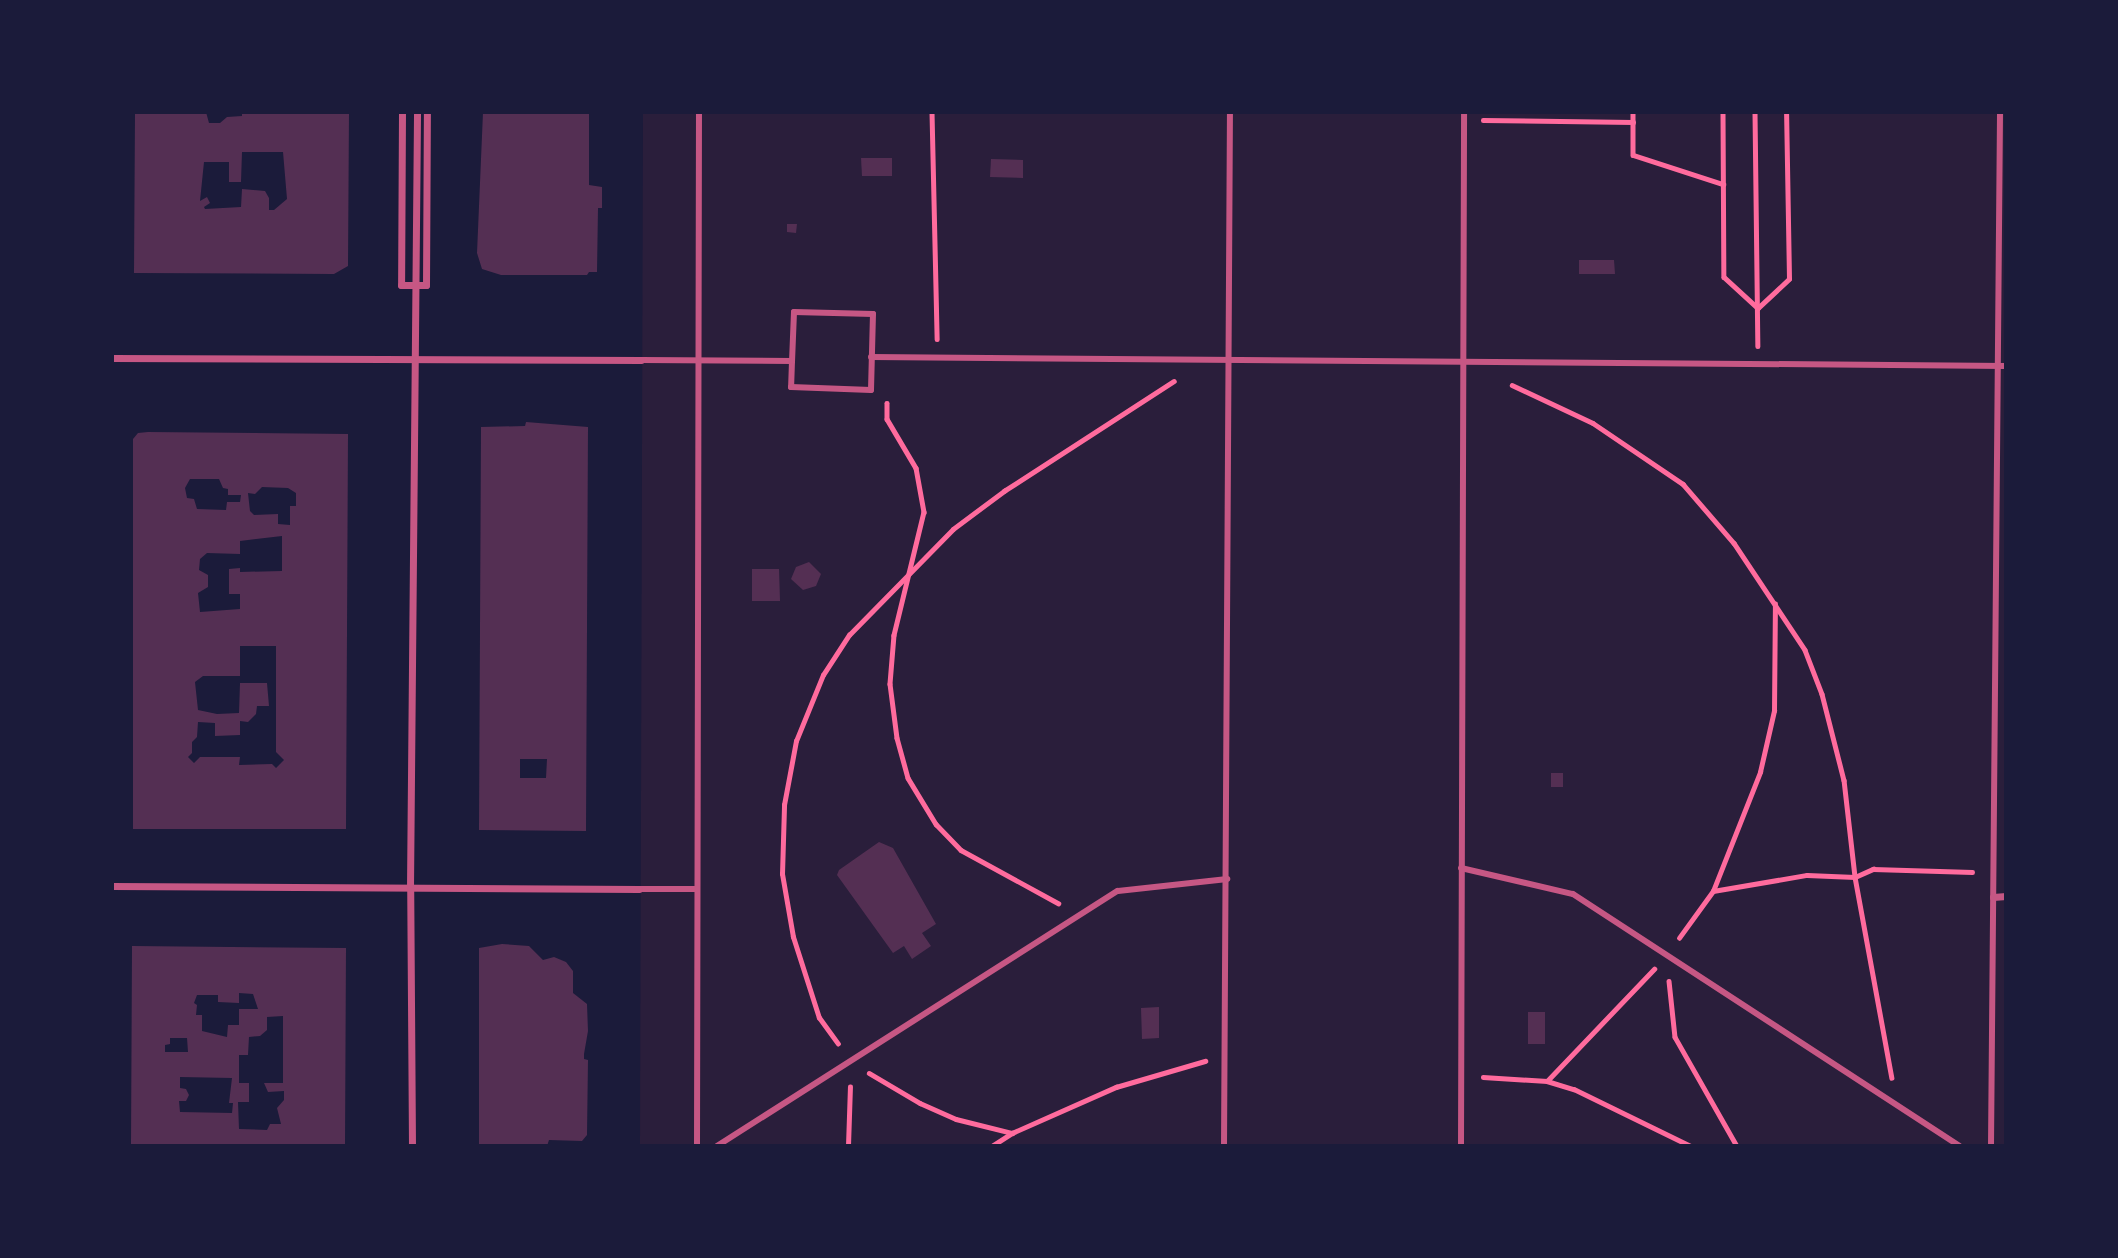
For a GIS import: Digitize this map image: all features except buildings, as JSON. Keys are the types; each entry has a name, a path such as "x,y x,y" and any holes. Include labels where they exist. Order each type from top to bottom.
{"street":[{"path":"402,112 401,285 426,285 427,112"},
{"path":"412,1146 410,887 417,357 417,112"},
{"path":"696,1146 699,112"},
{"path":"1224,1146 1230,112"},
{"path":"1461,1146 1464,112"},
{"path":"1991,1146 2000,112"},
{"path":"794,312 873,314 871,390 792,387 792,361 794,312"},
{"path":"112,358 417,357 792,361"},
{"path":"872,357 2006,366"},
{"path":"1461,868 1573,894 1959,1146"},
{"path":"717,1146 1118,891 1227,879"},
{"path":"112,887 698,889"},
{"path":"1993,897 2006,897"}],"path":[{"path":"932,112 937,358"},
{"path":"1633,112 1633,155 1723,184"},
{"path":"1723,112 1724,277 1758,308"},
{"path":"1755,112 1758,364"},
{"path":"1758,308 1789,279 1786,112"},
{"path":"1464,120 1633,122"},
{"path":"887,357 887,419 916,468 924,512 913,566 894,635 890,684 897,738 908,778 936,824 961,850 1080,915"},
{"path":"1012,1133 956,1119 920,1103 850,1062 819,1018 793,937 782,874 784,805 796,741 823,675 849,635 913,566 953,529 1004,491 1207,359"},
{"path":"1510,384 1593,423 1683,484 1734,543 1805,650 1822,694 1843,780 1855,877 1898,1106"},
{"path":"1547,1081 1666,956 1713,891 1760,772 1774,711 1775,603"},
{"path":"1713,891 1807,875 1855,877 1873,870 1994,872"},
{"path":"1666,956 1675,1037 1737,1146"},
{"path":"992,1146 1012,1133 1116,1087 1226,1054"},
{"path":"848,1146 850,1062"},
{"path":"1461,1076 1547,1081 1574,1089 1691,1146"}],"shaded area":[{"path":"643,112 2006,112 2006,1146 640,1146"}]}
